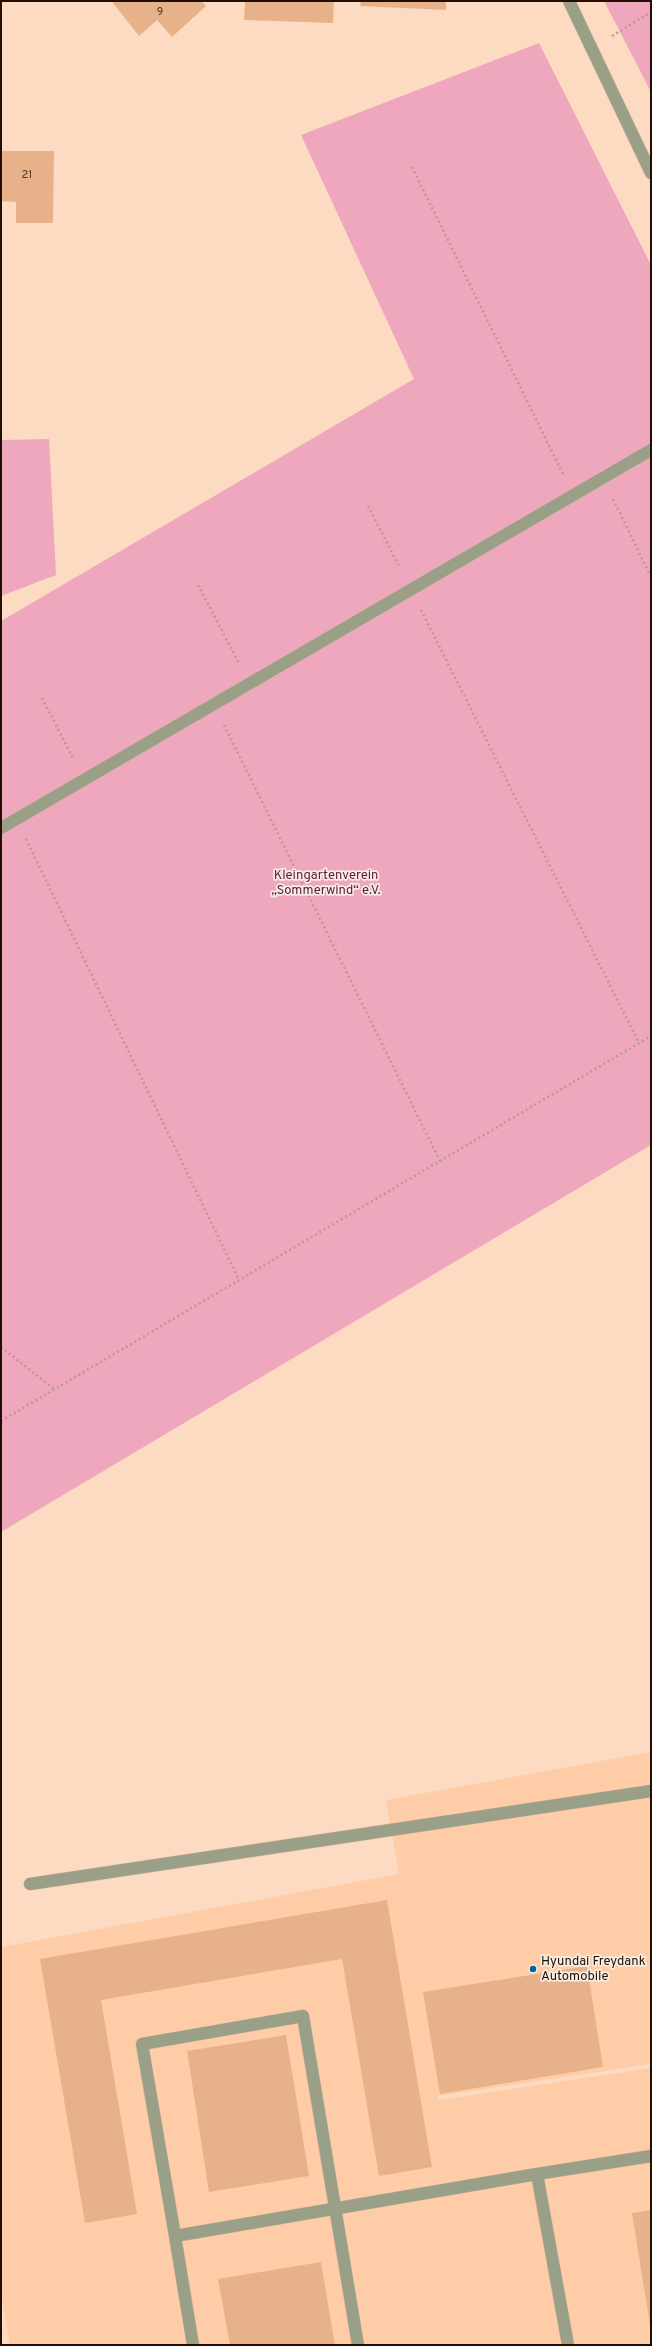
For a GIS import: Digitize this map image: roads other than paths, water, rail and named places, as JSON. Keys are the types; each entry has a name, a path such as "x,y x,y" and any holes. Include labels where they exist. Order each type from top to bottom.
{"street":[{"path":"569,1 651,173"},
{"path":"1,828 651,450"},
{"path":"30,1884 651,1791"},
{"path":"193,2345 142,2044 303,2016 358,2345"},
{"path":"175,2236 651,2156"},
{"path":"537,2174 568,2345"}],"place":[{"name":"Hyundai Freydank Automobile","path":"533,1969"}],"park label":[{"name":"Kleingartenverein „Sommerwind“ e.V.","path":"326,884"}]}
